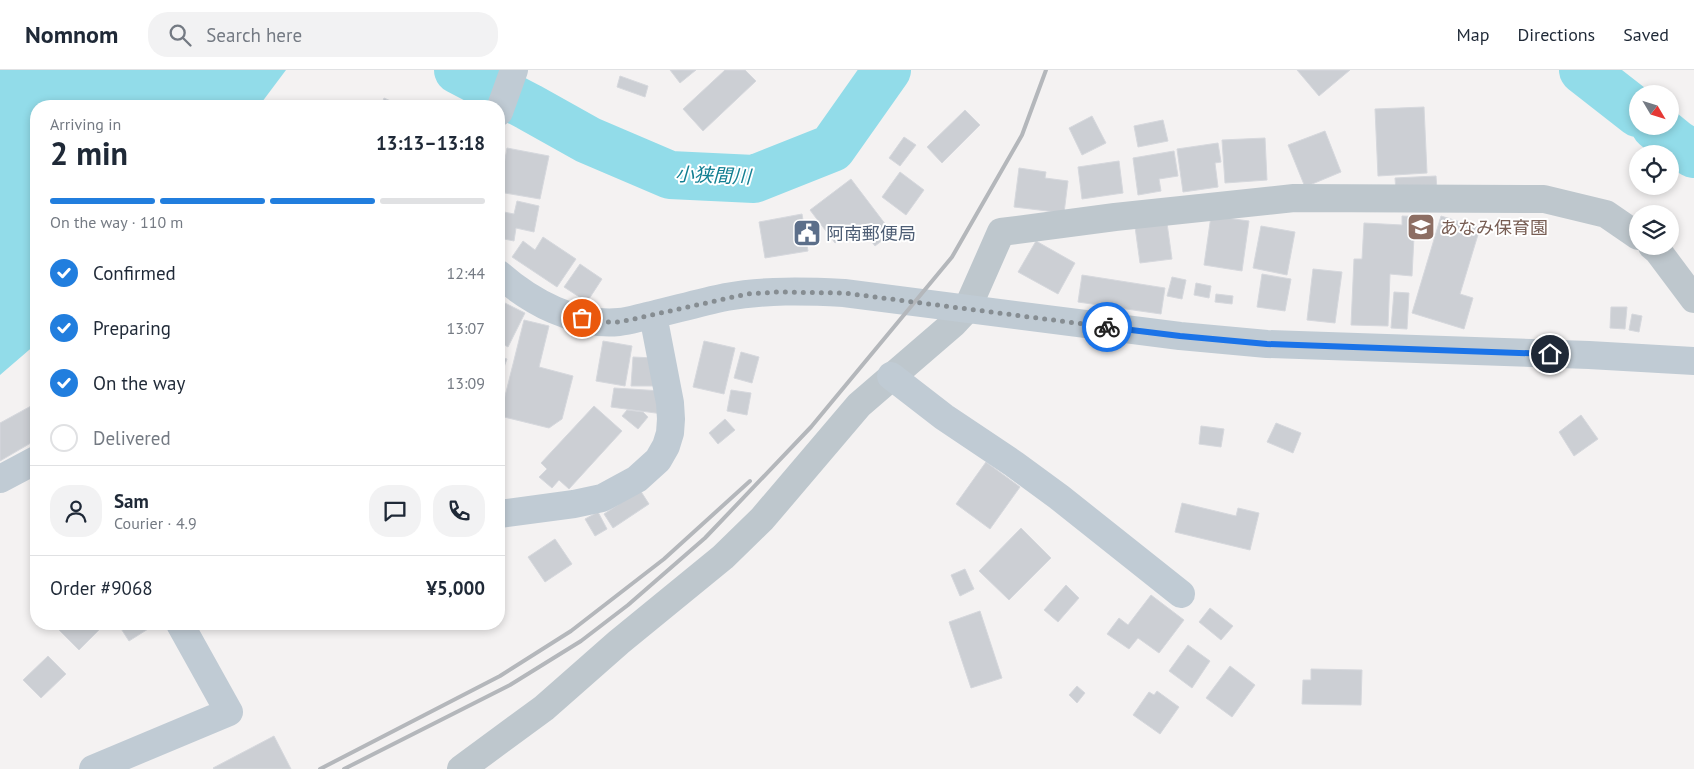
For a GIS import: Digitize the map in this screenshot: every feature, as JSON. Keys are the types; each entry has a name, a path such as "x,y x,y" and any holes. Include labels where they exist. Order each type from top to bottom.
{"street":[{"path":"503,100 514,70"},
{"path":"461,769 551,702 625,637 723,557 762,519 859,405 953,324 966,309 1001,232 1115,217 1294,198 1544,199 1606,214 1629,230"},
{"path":"1662,255 1694,299"},
{"path":"505,279 519,291 548,308 596,322 620,322 727,297 778,292 844,293 1180,336 1267,344 1589,355 1694,361"},
{"path":"505,513 574,504 602,498 637,479 658,460 666,446 670,433 671,419 670,403 653,314"},
{"path":"891,376 944,418 1014,464 1059,497 1182,594"},
{"path":"0,479 30,463"},
{"path":"93,769 229,712 183,630"}],"water":[{"path":"0,70 286,70 264,100 30,100 30,349 0,375"}],"building":[{"path":"670,70 696,70 680,83"},
{"path":"725,70 745,70 756,81 703,131 683,109"},
{"path":"1297,70 1350,70 1319,96"},
{"path":"620,76 648,86 645,97 617,87"},
{"path":"1424,107 1427,173 1378,176 1375,109"},
{"path":"965,110 980,125 942,163 927,147"},
{"path":"1092,116 1106,143 1082,155 1069,128"},
{"path":"1163,120 1168,141 1138,147 1134,126"},
{"path":"1325,131 1341,172 1305,187 1288,145"},
{"path":"904,137 916,145 900,166 889,158"},
{"path":"1265,138 1267,180 1225,183 1222,140"},
{"path":"1218,143 1221,162 1215,163 1218,187 1183,192 1177,149"},
{"path":"507,148 549,156 540,199 505,193 505,159"},
{"path":"1174,151 1178,176 1159,179 1161,191 1138,195 1133,158"},
{"path":"1119,161 1123,193 1082,199 1078,167"},
{"path":"1019,168 1046,172 1045,178 1068,181 1064,213 1014,207"},
{"path":"900,172 924,190 906,215 882,197"},
{"path":"1436,176 1437,190 1396,192 1395,178"},
{"path":"851,179 892,233 875,246 859,225 835,243 810,210"},
{"path":"517,201 539,206 534,232 516,228 514,241 505,239 505,212 514,214"},
{"path":"802,214 808,251 765,258 759,222"},
{"path":"1211,216 1249,221 1242,271 1204,265"},
{"path":"1402,216 1427,217 1425,238 1414,237 1412,276 1390,274 1388,326 1351,325 1354,259 1362,259 1364,223 1402,225"},
{"path":"1441,216 1480,228 1460,294 1473,298 1464,329 1412,313"},
{"path":"1167,223 1172,259 1140,263 1135,227"},
{"path":"1261,226 1295,232 1287,275 1253,268"},
{"path":"543,237 576,259 557,287 512,257 523,241 535,250"},
{"path":"1036,241 1075,263 1058,294 1018,272"},
{"path":"580,264 602,279 587,302 564,287"},
{"path":"1313,269 1342,272 1335,323 1307,320"},
{"path":"1262,274 1291,279 1285,311 1257,307"},
{"path":"1082,275 1165,288 1161,314 1078,302"},
{"path":"1172,277 1186,280 1182,299 1167,296"},
{"path":"1196,283 1211,286 1209,298 1194,295"},
{"path":"1394,292 1409,293 1407,329 1391,328"},
{"path":"1216,294 1233,296 1232,304 1215,302"},
{"path":"505,303 525,313 508,347 505,345"},
{"path":"1611,307 1627,307 1625,329 1610,328"},
{"path":"1632,314 1642,316 1639,332 1629,330"},
{"path":"524,320 549,326 539,367 573,376 562,419 549,428 505,417 505,396"},
{"path":"603,341 632,346 625,386 596,381"},
{"path":"704,341 735,348 724,394 693,387"},
{"path":"741,352 759,357 752,383 734,378"},
{"path":"633,357 654,358 660,386 631,386"},
{"path":"614,388 662,391 663,414 611,407"},
{"path":"731,390 751,393 747,415 727,411"},
{"path":"594,406 622,431 569,489 559,480 552,488 539,477 547,469 541,463"},
{"path":"30,407 30,444 0,461 0,423"},
{"path":"627,410 643,412 648,417 638,429 622,416"},
{"path":"1581,415 1598,439 1574,456 1559,432"},
{"path":"725,419 735,430 718,444 709,433"},
{"path":"1276,423 1301,433 1293,453 1267,442"},
{"path":"1201,426 1224,429 1221,447 1199,444"},
{"path":"986,462 1020,487 990,529 956,504"},
{"path":"640,490 649,504 613,528 604,514"},
{"path":"1182,503 1236,516 1238,508 1259,513 1250,550 1175,532"},
{"path":"598,512 607,529 595,536 585,519"},
{"path":"1021,528 1051,558 1009,600 979,571"},
{"path":"555,539 572,564 545,582 528,557"},
{"path":"965,569 974,589 960,596 951,575"},
{"path":"1066,585 1079,598 1058,622 1044,610"},
{"path":"1151,595 1184,620 1159,653 1138,638 1129,649 1107,634 1119,618 1128,625"},
{"path":"1210,608 1233,626 1221,640 1199,622"},
{"path":"980,611 1002,678 971,688 949,622"},
{"path":"59,630 99,630 79,650"},
{"path":"122,630 146,630 129,641"},
{"path":"1188,645 1210,661 1192,688 1169,671"},
{"path":"48,656 66,674 41,698 23,680"},
{"path":"1230,666 1255,685 1232,717 1206,698"},
{"path":"1311,669 1362,670 1361,705 1302,704 1303,680 1311,680"},
{"path":"1077,686 1085,693 1077,703 1069,695"},
{"path":"1157,691 1179,707 1160,734 1133,715 1149,692 1154,695"},
{"path":"274,736 291,769 213,768"}],"waterway":[{"name":"小狭間川","path":"458,70 588,140 670,175 754,179 832,148 887,70"},
{"name":"小狭間川","path":"1583,70 1629,106"},
{"name":"小狭間川","path":"1666,135 1694,154"}],"railway":[{"path":"344,769 510,685 581,641 628,605 705,538 811,427 952,257 1022,135 1046,70"},
{"path":"320,769 500,676 571,631 664,559 750,481"}],"way so far":[{"path":"582,318 596,322 620,322 727,297 778,292 819,292 844,293 1107,327"}],"place":[{"name":"あなみ保育園","path":"1421,227"},
{"name":"阿南郵便局","path":"807,233"}],"route":[{"path":"1107,327 1267,344 1550,354"}]}
